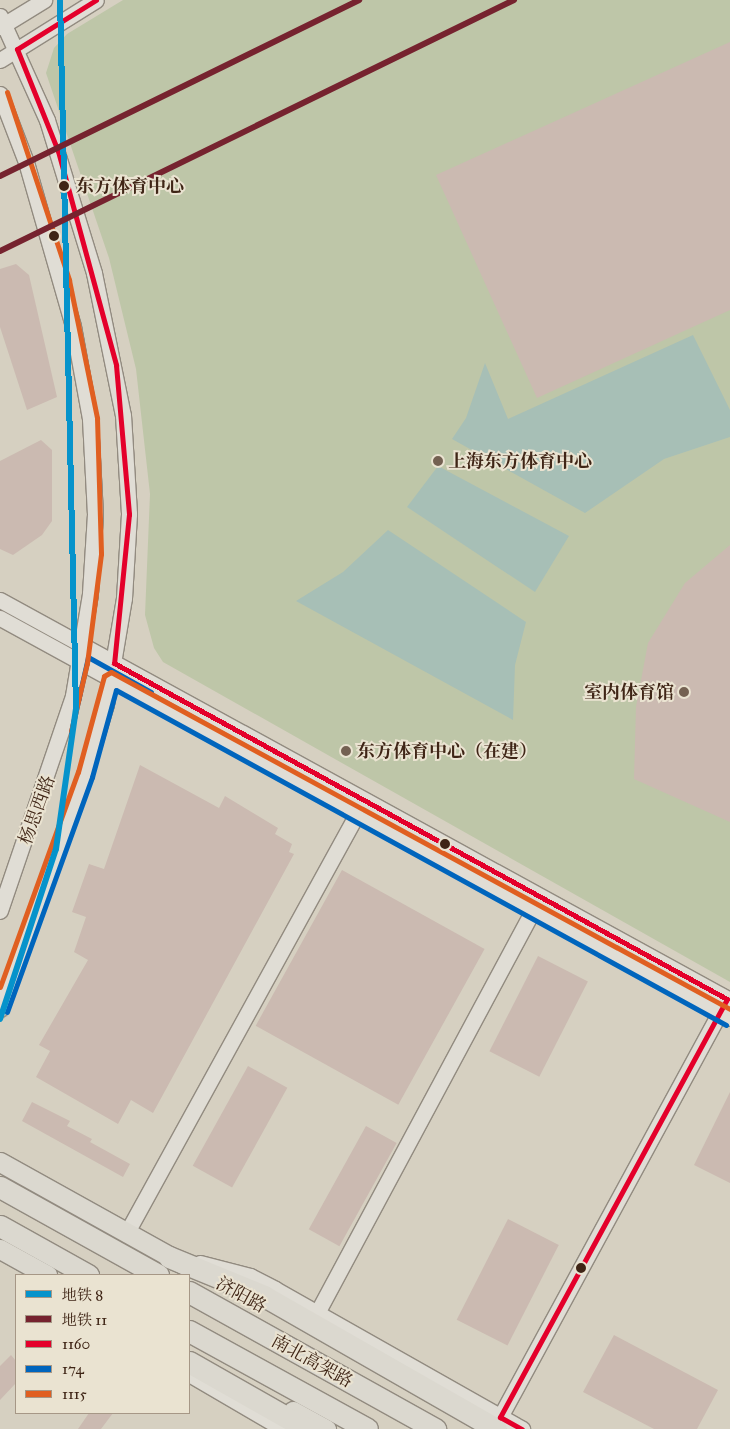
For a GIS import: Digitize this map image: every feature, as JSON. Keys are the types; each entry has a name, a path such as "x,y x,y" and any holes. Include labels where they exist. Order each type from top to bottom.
{"highway":[{"path":"0,1187 156,1274"},
{"path":"0,1226 86,1274"},
{"path":"169,1256 264,1296 498,1423"},
{"name":"南北高架路","path":"190,1293 435,1429"},
{"name":"南北高架路","path":"190,1332 367,1429"},
{"path":"190,1363 211,1377 307,1429"}],"main road":[{"name":"济阳路","path":"0,1162 126,1234 481,1429"},
{"path":"0,1249 45,1274"},
{"path":"190,1355 326,1429"}],"street":[{"path":"2,23 44,0"},
{"path":"0,60 96,0"},
{"name":"杨思西路","path":"0,1009 85,774 111,679 129,514 116,365 58,151 17,49 2,23"},
{"name":"杨思西路","path":"0,94 62,282 83,371 95,514 80,662 54,764 0,911"},
{"path":"0,600 114,663 361,807 537,904 725,1015"},
{"path":"0,618 111,679 361,807"},
{"path":"126,1234 361,807"},
{"path":"498,1423 725,1015 729,1000 537,904"},
{"path":"317,1313 537,904"},
{"path":"169,1256 250,1276 317,1313 498,1423 522,1429"},
{"path":"190,1375 283,1429"}],"shaded area":[{"name":"上海东方体育中心","path":"123,0 730,0 730,982 163,662 154,648 145,615 150,494 136,369 109,258 46,73 54,48 67,34"},
{"path":"693,335 730,410 730,437 664,459 585,513 452,439 466,418 485,363 508,419"},
{"path":"438,466 569,536 535,592 407,507"},
{"path":"388,530 526,622 515,665 513,720 296,601 343,572"}],"building":[{"path":"730,42 730,310 537,398 436,175"},
{"path":"16,264 29,275 57,397 27,410 0,327 0,269"},
{"path":"41,440 52,450 52,521 42,535 13,555 0,549 0,461"},
{"name":"室内体育馆","path":"730,545 730,822 634,779 636,707 648,643 685,583"},
{"path":"140,765 219,808 225,796 278,828 275,834 292,844 289,852 294,854 153,1113 131,1100 118,1124 36,1077 50,1051 39,1045 88,960 74,952 86,917 72,912 89,864 104,869"},
{"path":"342,870 485,949 398,1105 256,1026"},
{"path":"538,956 588,981 539,1077 489,1051"},
{"path":"248,1066 287,1088 232,1188 193,1166"},
{"path":"730,1092 730,1183 694,1165"},
{"path":"32,1102 70,1121 67,1126 92,1139 90,1142 130,1164 123,1177 22,1121"},
{"path":"366,1126 397,1143 339,1246 309,1229"},
{"path":"508,1219 559,1245 507,1346 457,1320"},
{"path":"614,1335 718,1390 697,1429 654,1429 583,1392"},
{"path":"11,1355 15,1360 15,1384 0,1400 0,1366"},
{"path":"88,1414 112,1414 101,1429 78,1429"}],"metro line":[{"name":"8","path":"0,1019 56,849 76,709 60,0"},
{"name":"11","path":"0,176 359,0"},
{"name":"11","path":"0,251 514,0"}],"transit line":[{"name":"1160","path":"96,0 17,49 58,151 116,365 129,514 114,663 727,999 500,1417 522,1429"},
{"name":"1115","path":"7,92 69,280 97,418 101,554 87,663 71,731"},
{"name":"174","path":"71,732 88,657 151,692"},
{"name":"1115","path":"0,987 78,772 104,676 111,672 730,1009"},
{"name":"174","path":"7,1012 92,777 116,690 726,1025"}],"place":[{"name":"东方体育中心","path":"64,186"},
{"name":"上海东方体育中心","path":"438,461"},
{"name":"室内体育馆","path":"684,692"},
{"name":"东方体育中心（在建）","path":"346,751"}]}
